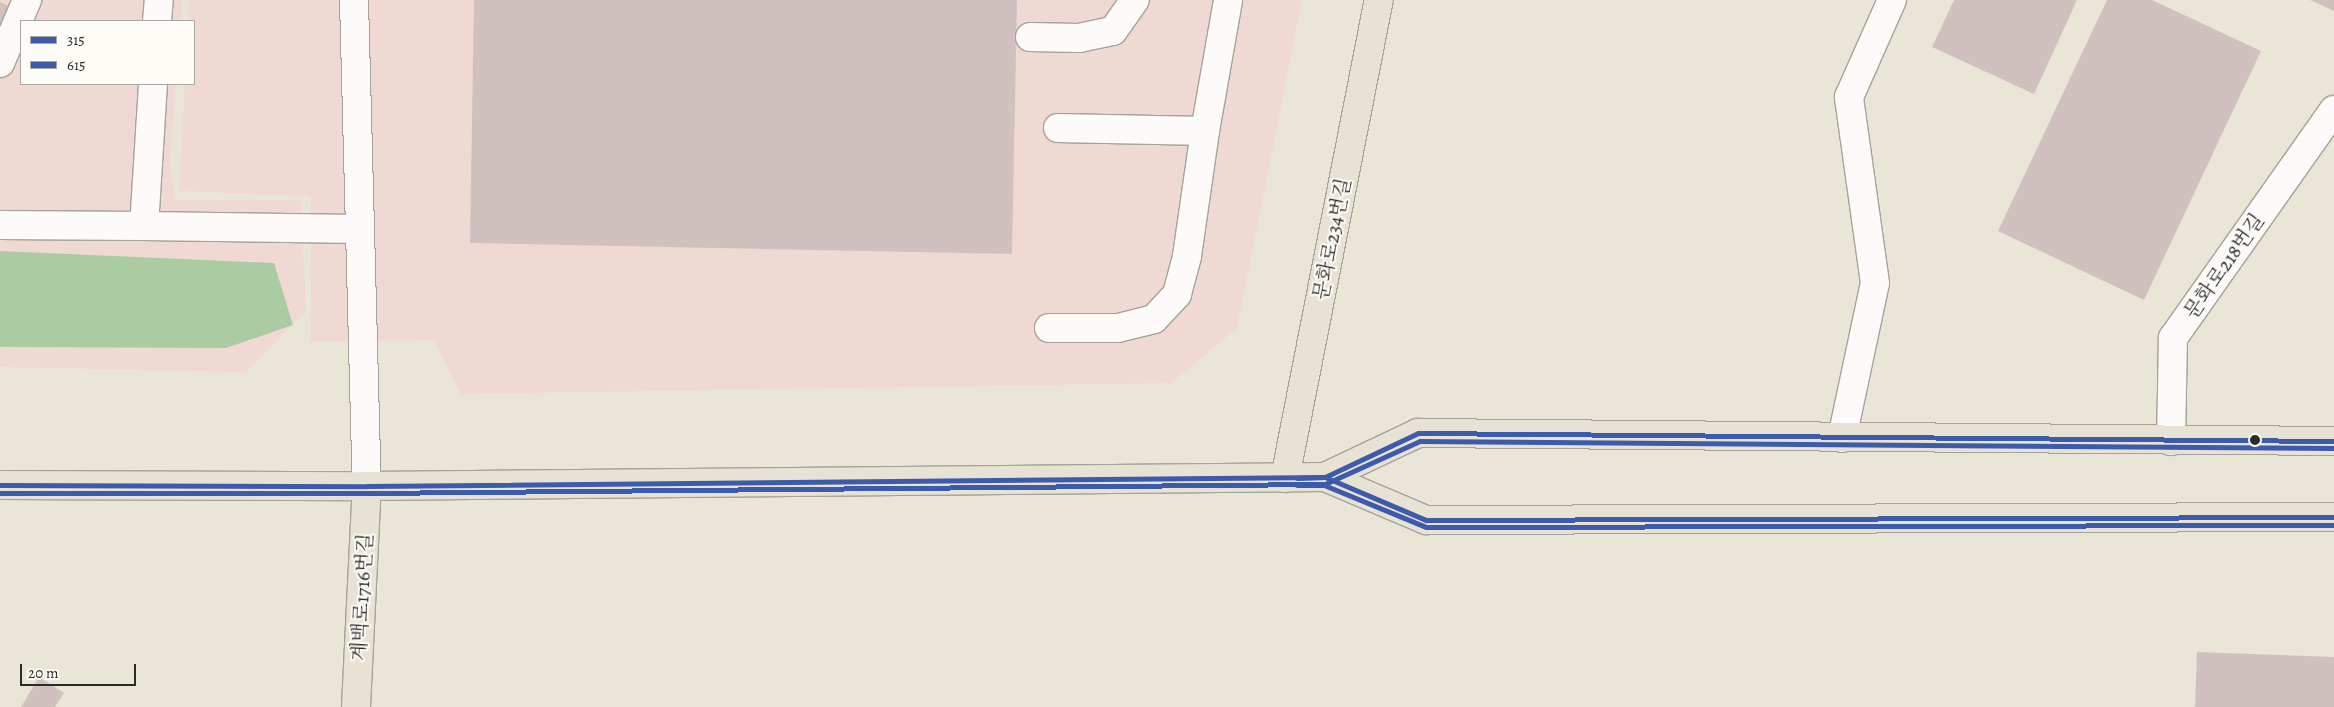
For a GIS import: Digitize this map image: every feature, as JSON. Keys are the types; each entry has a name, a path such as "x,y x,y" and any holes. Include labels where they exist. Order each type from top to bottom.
{"main road":[{"name":"문화로234번길","path":"1285,478 1379,0"},
{"path":"0,485 367,486 1325,477 1418,433 2334,441"},
{"path":"1325,477 1426,520 2334,517"},
{"name":"계백로1716번길","path":"356,707 367,486"}],"street":[{"path":"0,63 27,0"},
{"path":"157,20 159,0"},
{"path":"354,0 367,486"},
{"path":"1030,37 1079,38 1113,31 1135,0"},
{"path":"1049,328 1118,328 1154,319 1177,294 1188,256 1205,131 1228,0"},
{"path":"1842,438 1875,284 1849,97 1892,0"},
{"path":"144,226 153,85"},
{"name":"문화로218번길","path":"2171,441 2173,338 2334,110"},
{"path":"1058,128 1205,131"},
{"path":"0,225 360,229"}],"shaded area":[{"path":"0,0 182,0 181,20 20,20 20,85 176,85 170,164 175,200 301,200 306,311 245,372 0,367"},
{"path":"189,0 1302,0 1237,328 1171,383 461,394 434,340 311,342 311,196 179,191 185,85 195,85 195,20 188,20"}],"green space":[{"path":"0,251 274,263 293,325 226,348 0,347"}],"building":[{"path":"474,0 1017,0 1012,254 470,243"},
{"path":"1954,0 2077,0 2034,94 1932,47"},
{"path":"2107,0 2152,0 2261,51 2144,300 1998,231"},
{"path":"2310,0 2334,0 2334,11"},
{"path":"0,2 11,7 0,32"},
{"path":"2197,652 2334,657 2334,707 2195,707"},
{"path":"39,677 64,693 55,707 21,707"}],"transit line":[{"name":"315","path":"0,485 367,486 1325,477 1418,433 2334,441"},
{"name":"615","path":"0,493 367,493 1325,484 1420,441 2334,448"},
{"name":"315","path":"1297,478 1325,477 1426,520 2334,517"},
{"name":"615","path":"1297,485 1324,485 1426,527 2334,525"}]}
